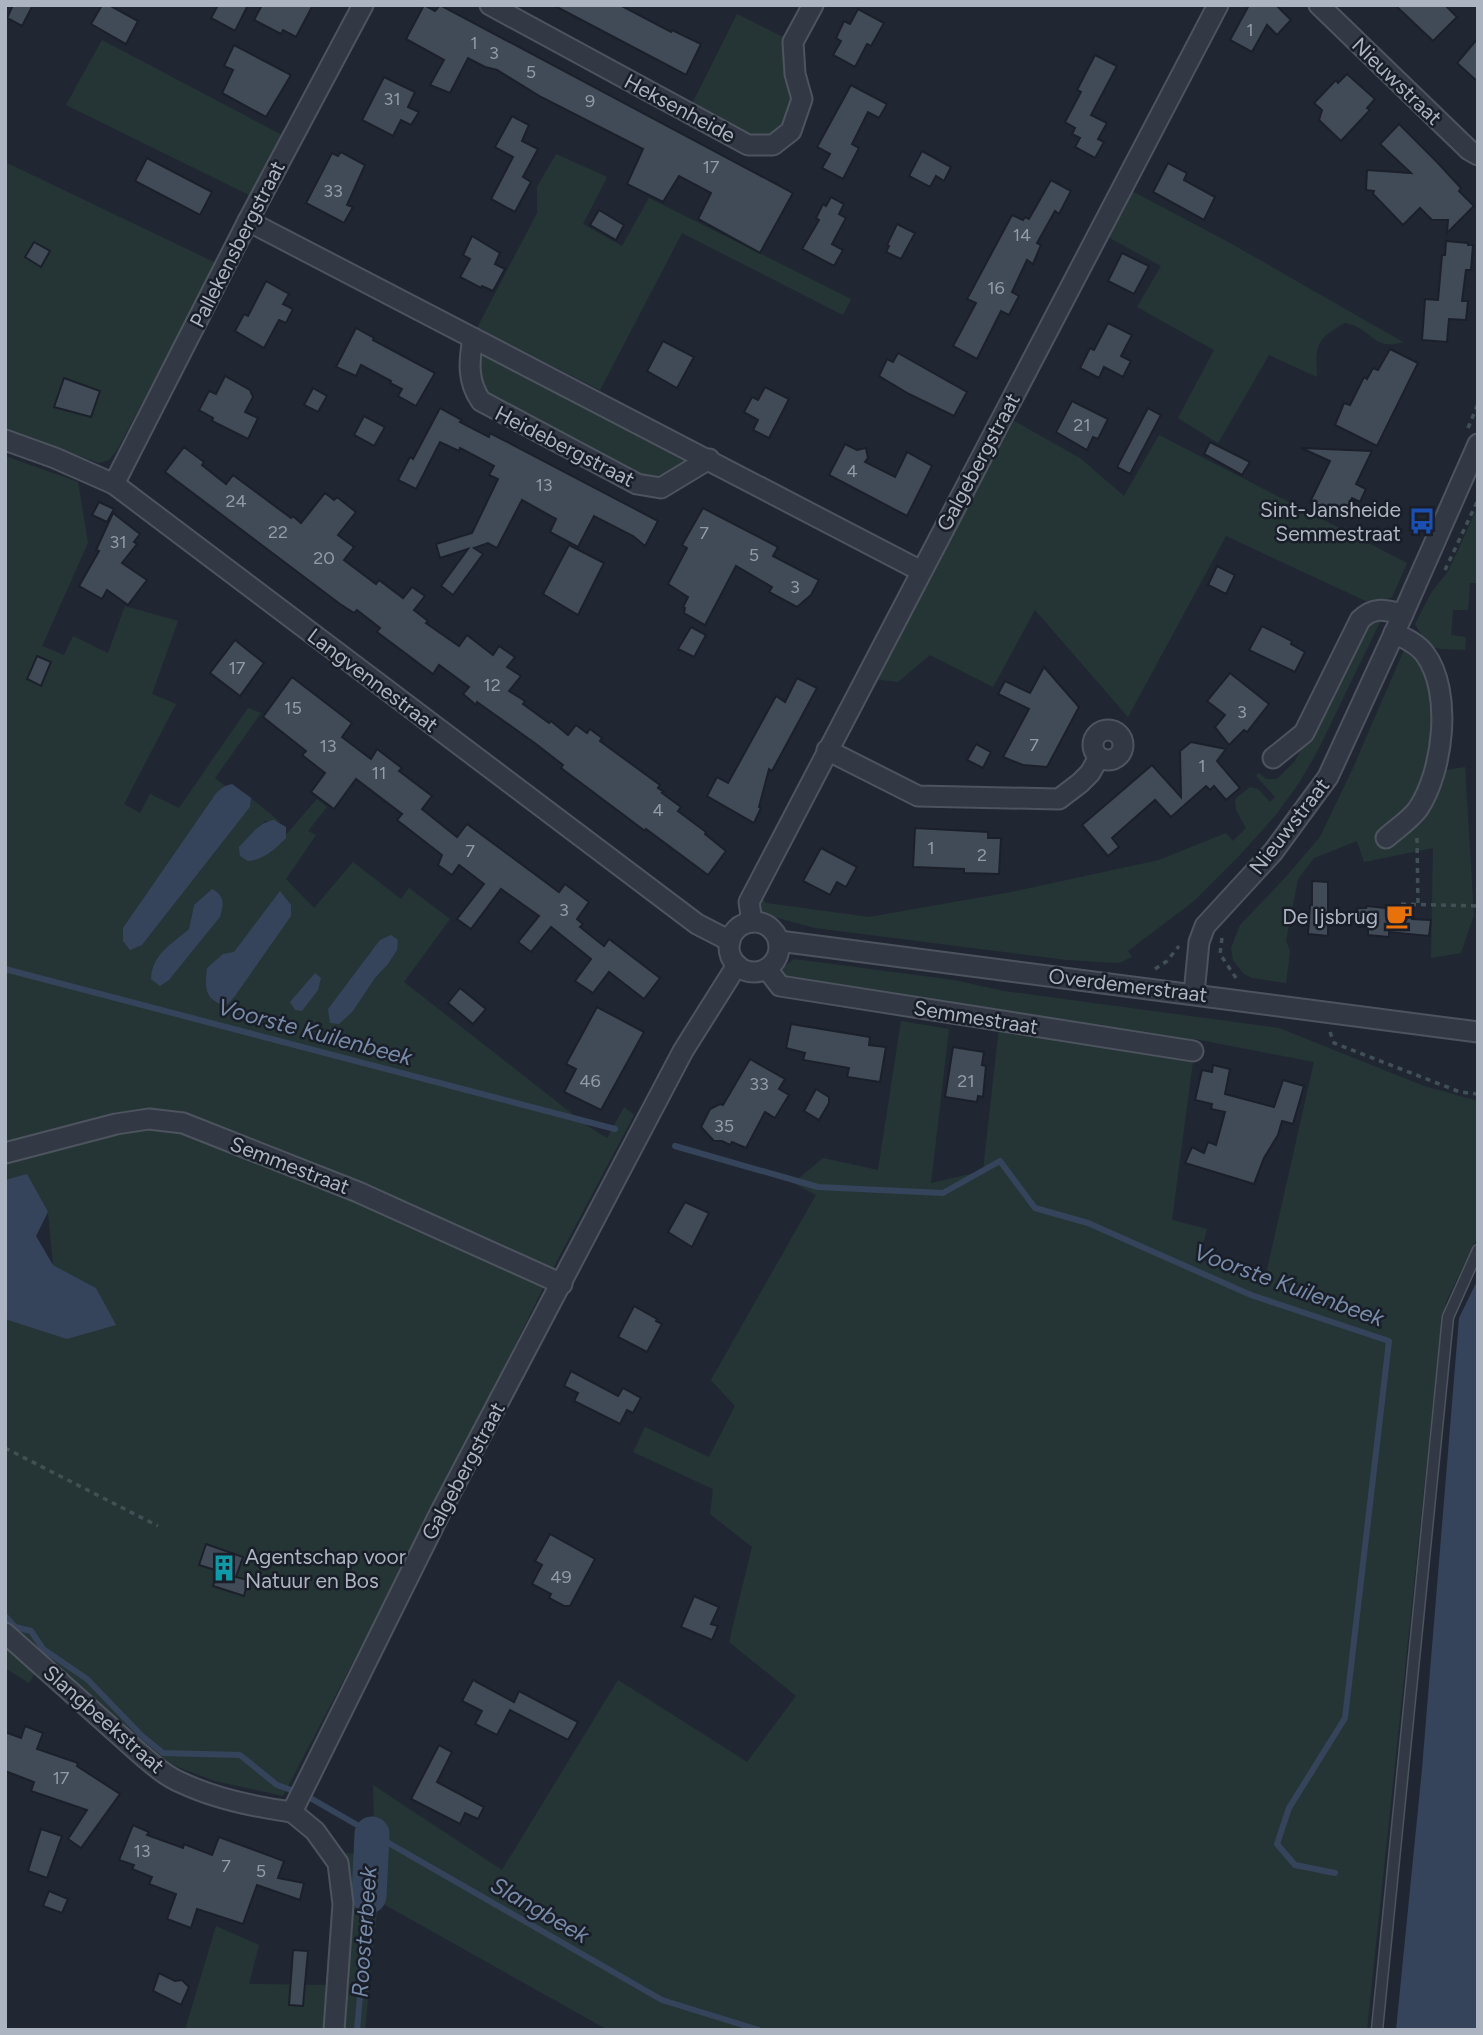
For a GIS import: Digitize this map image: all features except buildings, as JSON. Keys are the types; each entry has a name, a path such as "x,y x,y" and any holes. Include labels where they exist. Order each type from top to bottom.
{"street":[{"name":"Pallekensbergstraat","path":"114,484 248,221 363,5"},
{"name":"Heksenheide","path":"490,5 748,145 773,145 791,131 802,99 795,74 793,42 813,5"},
{"name":"Galgebergstraat","path":"752,922 749,902 1218,5"},
{"name":"Nieuwstraat","path":"1319,5 1469,150 1478,155"},
{"path":"248,221 921,571"},
{"name":"Heidebergstraat","path":"473,338 470,378 481,401 637,484 661,488 709,459"},
{"name":"Langvennestraat","path":"5,440 55,457 114,484 698,924 730,941"},
{"name":"Nieuwstraat","path":"1194,994 1199,942 1205,926 1293,828 1328,776 1478,444"},
{"path":"1273,758 1304,733 1360,620 1374,610 1403,614"},
{"path":"1386,838 1417,811 1429,789 1439,758 1442,712 1436,676 1425,653 1409,640 1394,633"},
{"path":"827,750 918,796 944,797 1059,799 1090,774 1099,757"},
{"path":"752,922 769,926 779,941 778,957 767,969 757,972 746,971 737,965 729,950 734,932 742,925 752,922"},
{"name":"Overdemerstraat","path":"779,941 1472,1031"},
{"name":"Galgebergstraat","path":"292,1812 440,1513 683,1051 737,965"},
{"name":"Semmestraat","path":"767,969 780,986 1193,1051"},
{"name":"Semmestraat","path":"5,1153 116,1124 149,1119 183,1123 358,1192 562,1284"},
{"name":"Slangbeekstraat","path":"5,1633 156,1767 181,1783 252,1806 292,1812"},
{"path":"292,1812 315,1831 338,1863 343,1904 334,2030"}],"lane":[{"path":"1377,2030 1448,1317 1478,1250"}],"path":[{"path":"1417,811 1418,905"},
{"path":"1401,904 1478,906"},
{"path":"1328,1028 1334,1043 1460,1092 1478,1094"},
{"path":"5,1448 158,1527"}],"shaded area":[{"path":"737,14 787,39 796,95 787,126 770,137 758,137 691,106"},
{"path":"102,40 282,135 251,196 66,105"},
{"path":"556,154 607,177 583,224 622,246 649,198 851,299 843,315 682,233 600,390 477,328 537,213 537,187"},
{"path":"5,162 216,263 117,450 109,460 99,463 5,430"},
{"path":"1130,190 1230,243 1403,342 1385,344 1345,323 1328,334 1319,344 1316,357 1317,377 1269,355 1218,443 1178,418 1214,350 1137,307 1161,266 1108,237"},
{"path":"484,352 686,458 687,461 670,477 647,479 493,400 480,386 479,356"},
{"path":"1014,421 1080,458 1124,496 1159,435 1407,563 1392,597 1372,604 1226,536 1128,717 1035,610 993,687 930,655 898,682 873,679"},
{"path":"5,456 78,482 88,543 42,646 64,655 73,636 108,653 125,606 178,621 152,694 176,704 124,804 140,813 150,794 179,808 248,708 261,713 215,778 225,786 217,792 142,945 250,807 251,798 280,822 265,821 240,847 270,853 317,799 327,807 308,831 316,835 286,879 314,908 353,862 401,899 409,888 450,919 404,982 589,1127 607,1138 624,1107 634,1115 283,1796 215,1781 178,1767 151,1752 45,1657 29,1683 5,1668 5,1319 115,1325 96,1288 53,1265 48,1212 5,1200","holes":["212,889 220,917 169,980 182,935 189,929 194,905","281,892 208,995 223,954 234,953","388,964 353,1011 328,1009 352,978"]},
{"path":"1478,506 1478,583 1470,583 1468,610 1453,610 1451,635 1466,637 1465,650 1434,647 1425,640 1415,624 1431,593 1449,570"},
{"path":"1378,619 1380,622 1318,750 1275,816 1194,901 1128,951 1132,957 1119,963 1067,960 815,928 764,914 760,908 761,897 766,903 869,917 1011,892 1159,860 1226,833 1233,841 1246,828 1236,810 1235,799 1250,787 1258,789 1270,802 1275,797 1256,776 1259,773 1266,779 1277,779 1295,761 1364,624"},
{"path":"1404,650 1417,657 1426,669 1431,685 1434,723 1429,773 1465,767 1474,915 1461,953 1431,958 1433,848 1364,862 1357,841 1314,858 1298,879 1286,940 1290,951 1286,983 1252,978 1244,974 1233,960 1231,948 1240,925 1320,837"},
{"path":"794,959 954,980 1004,991 1279,1028 1424,1086 1478,1101 1478,1236 1446,1302 1440,1336 1367,2030 608,2030 378,1901 365,2030 341,2030 353,1891 346,1853 375,1856 373,1785 502,1870 618,1680 747,1762 796,1696 729,1642 752,1547 710,1514 713,1489 633,1452 645,1427 709,1457 735,1406 711,1380 816,1195 793,1183 823,1158 878,1170 901,1021 949,1029 931,1183 983,1171 999,1027 1193,1061 1172,1220 1207,1229 1199,1258 1264,1283 1314,1062 1195,1039 1194,1046 785,978 780,970"},
{"path":"216,1926 259,1945 249,1984 334,1985 330,2030 185,2030"}],"water":[{"path":"232,784 251,798 250,807 142,945 130,950 123,941 123,928 217,792"},
{"path":"274,820 286,827 286,838 259,858 248,861 240,856 239,847 251,834"},
{"path":"212,889 219,894 222,901 220,917 169,980 160,986 151,979 155,963 164,950 189,929 194,905"},
{"path":"280,891 291,905 291,916 226,1006 213,1000 206,982 207,968 223,954 234,952"},
{"path":"391,935 398,940 397,950 388,964 353,1011 339,1024 330,1023 328,1009 380,940"},
{"path":"315,973 321,978 318,990 302,1011 295,1010 290,1002"},
{"path":"27,1174 48,1212 36,1236 53,1265 96,1288 116,1325 67,1339 5,1319 5,1180"},
{"path":"1478,1279 1478,2030 1396,2030 1422,1769 1459,1318"}],"waterway":[{"name":"Voorste Kuilenbeek","path":"5,969 615,1129"},
{"name":"Voorste Kuilenbeek","path":"675,1146 818,1187 943,1193 1000,1161 1035,1208 1088,1223 1251,1295 1389,1341 1345,1718 1289,1808 1277,1844 1295,1865 1335,1873"},
{"name":"Slangbeek","path":"5,1616 15,1627 31,1631 43,1649 87,1679 141,1735 163,1753 240,1755 277,1785 297,1792"},
{"name":"Slangbeek","path":"312,1799 662,2000 759,2030"},
{"name":"Roosterbeek","path":"369,1896 372,1834"},
{"name":"Roosterbeek","path":"357,2030 369,1896"}],"place":[{"name":"Sint-Jansheide Semmestraat","path":"1422,521"},
{"name":"De Ijsbrug","path":"1399,916"},
{"name":"Agentschap voor Natuur en Bos","path":"224,1568"}]}
